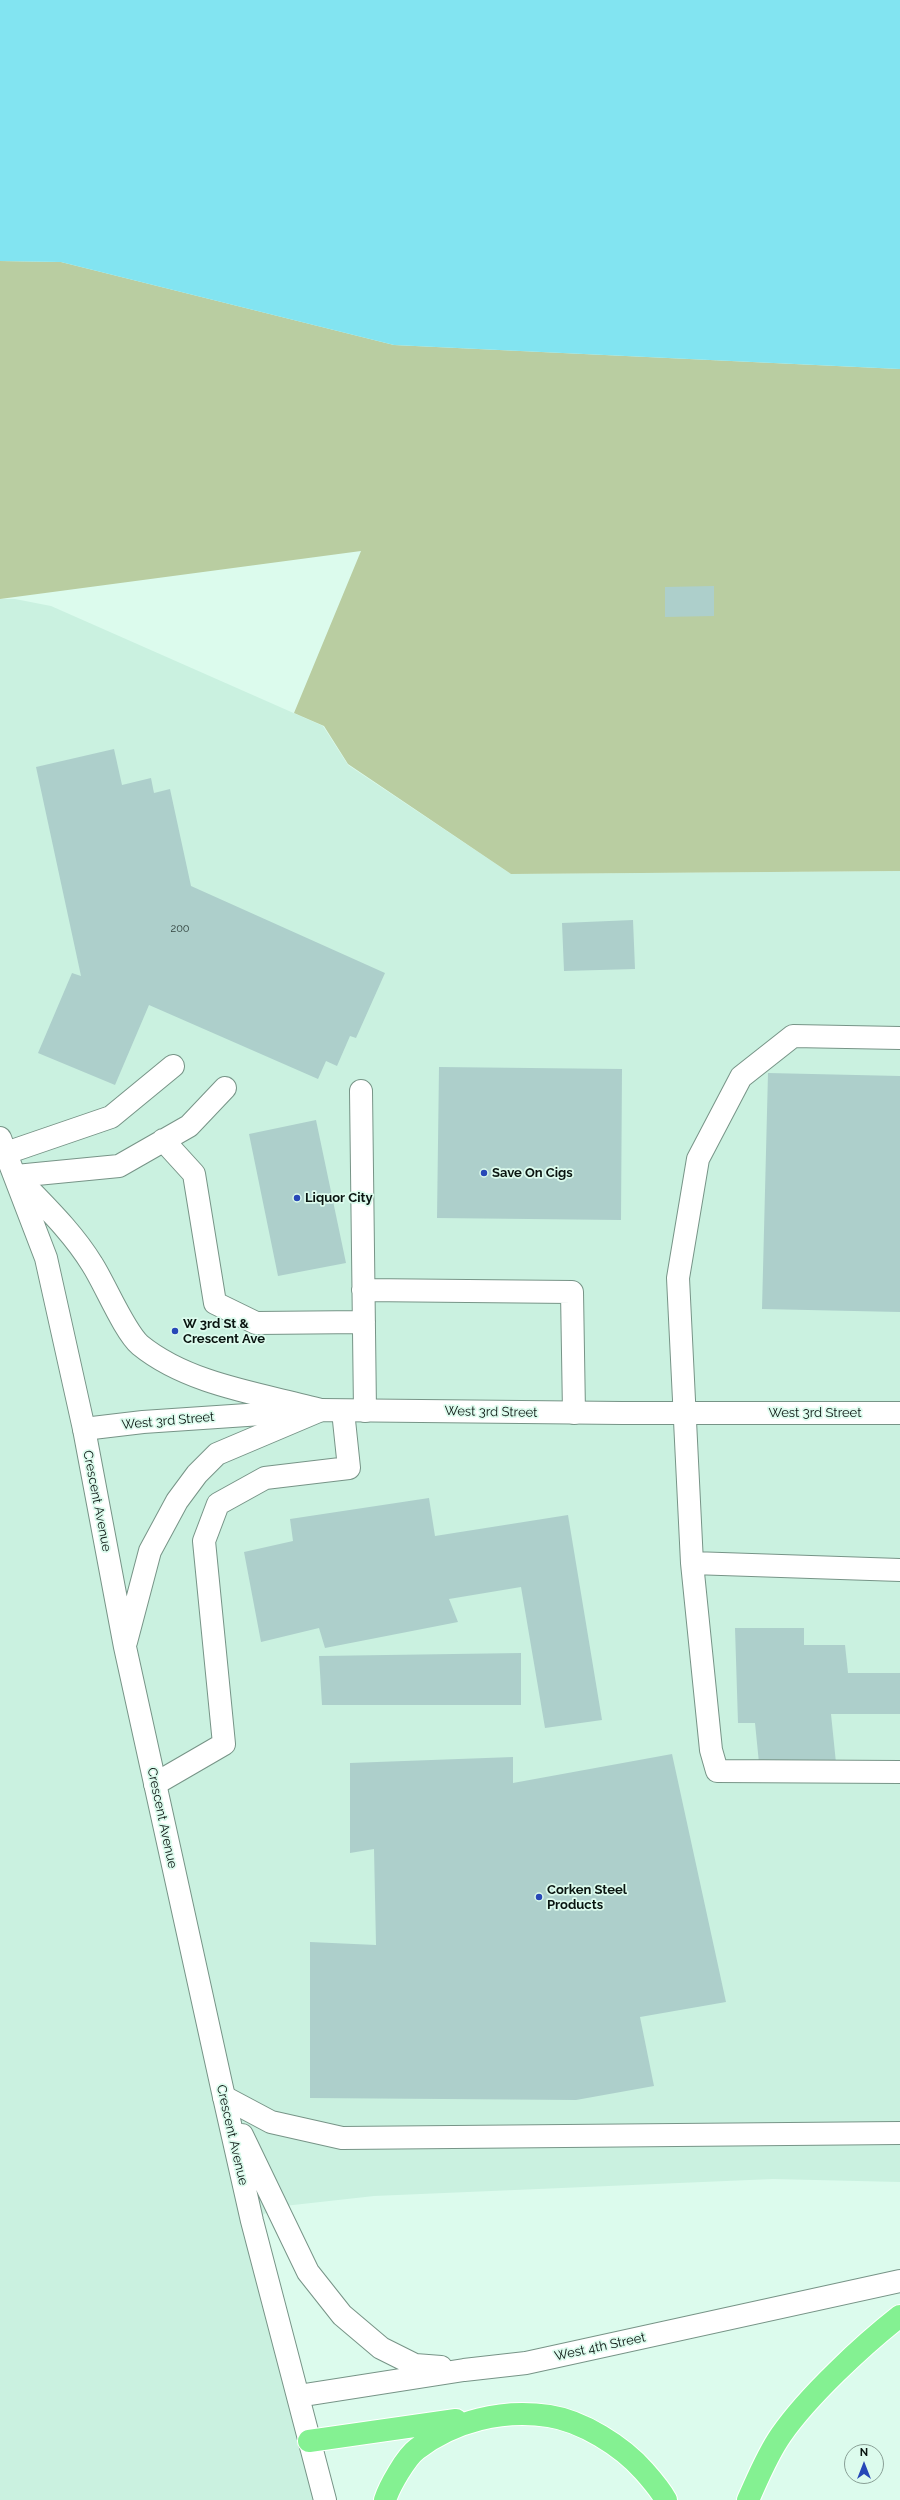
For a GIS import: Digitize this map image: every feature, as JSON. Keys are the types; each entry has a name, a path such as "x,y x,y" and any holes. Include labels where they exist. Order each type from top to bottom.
{"highway":[{"path":"748,2500 780,2436 790,2423 840,2371 900,2316"},
{"path":"309,2441 500,2414 549,2416 596,2432 631,2456 662,2491 666,2500"},
{"path":"385,2500 388,2490 415,2450 451,2428 500,2414"}],"main road":[{"path":"900,1038 792,1036 741,1077 698,1159 678,1278 692,1564 711,1750 717,1771 900,1772"},
{"path":"3,1145 110,1117 172,1066"},
{"path":"16,1176 119,1166 189,1126 225,1088"},
{"path":"361,1091 365,1411"},
{"path":"163,1140 194,1174 215,1303 256,1323 364,1322"},
{"name":"Crescent Avenue","path":"3,1145 46,1258 84,1429 125,1647 224,2097 252,2221 325,2500"},
{"path":"16,1176 73,1236 93,1265 120,1315 139,1344 172,1364 209,1380 321,1410"},
{"path":"363,1290 572,1292 574,1413"},
{"path":"125,1647 150,1551 177,1501 197,1474 217,1454 321,1410"},
{"name":"West 3rd Street","path":"84,1429 143,1422 321,1410 574,1413 900,1413"},
{"path":"155,1784 224,1744 204,1541 218,1504 265,1478 349,1468 343,1411"},
{"path":"692,1564 900,1570"},
{"path":"224,2097 271,2122 342,2138 900,2133"},
{"path":"224,2097 308,2272 342,2315 381,2348 415,2364 464,2370"},
{"name":"West 4th Street","path":"298,2396 464,2370 526,2363 900,2281"}],"shaded area":[{"path":"0,261 61,262 394,345 900,369 900,871 511,874 348,764 324,726 294,713 361,551 0,599"},
{"path":"0,599 15,599 51,606 323,726 348,765 511,874 900,871 900,2182 773,2179 374,2196 275,2207 252,2222 325,2500 0,2500"}],"water":[{"path":"0,0 900,0 900,369 394,345 61,262 0,261"}],"building":[{"path":"714,586 714,616 665,617 665,587"},
{"path":"114,749 122,785 151,778 154,793 170,789 191,886 385,973 356,1038 350,1036 337,1066 326,1061 318,1079 149,1005 115,1085 38,1053 72,973 81,976 36,767"},
{"path":"633,920 635,969 564,971 562,923"},
{"path":"439,1067 622,1069 621,1220 437,1218"},
{"path":"768,1073 900,1076 900,1312 762,1309"},
{"name":"Liquor City","path":"316,1120 346,1263 278,1276 249,1134"},
{"path":"429,1498 435,1536 568,1515 602,1720 545,1728 521,1587 449,1599 458,1622 325,1648 319,1628 261,1642 244,1552 293,1541 290,1519"},
{"path":"735,1628 804,1628 804,1645 845,1645 848,1673 900,1673 900,1714 831,1714 836,1763 759,1763 755,1723 738,1723"},
{"path":"521,1653 521,1705 322,1705 319,1656"},
{"name":"Corken Steel Products","path":"672,1754 726,2002 640,2017 654,2086 576,2100 310,2098 310,1942 376,1945 374,1849 350,1853 350,1763 513,1757 513,1783"}],"place":[{"name":"Save On Cigs","path":"484,1173"},
{"name":"Liquor City","path":"297,1198"},
{"name":"W 3rd St & Crescent Ave","path":"175,1331"},
{"name":"Corken Steel Products","path":"539,1897"}]}
